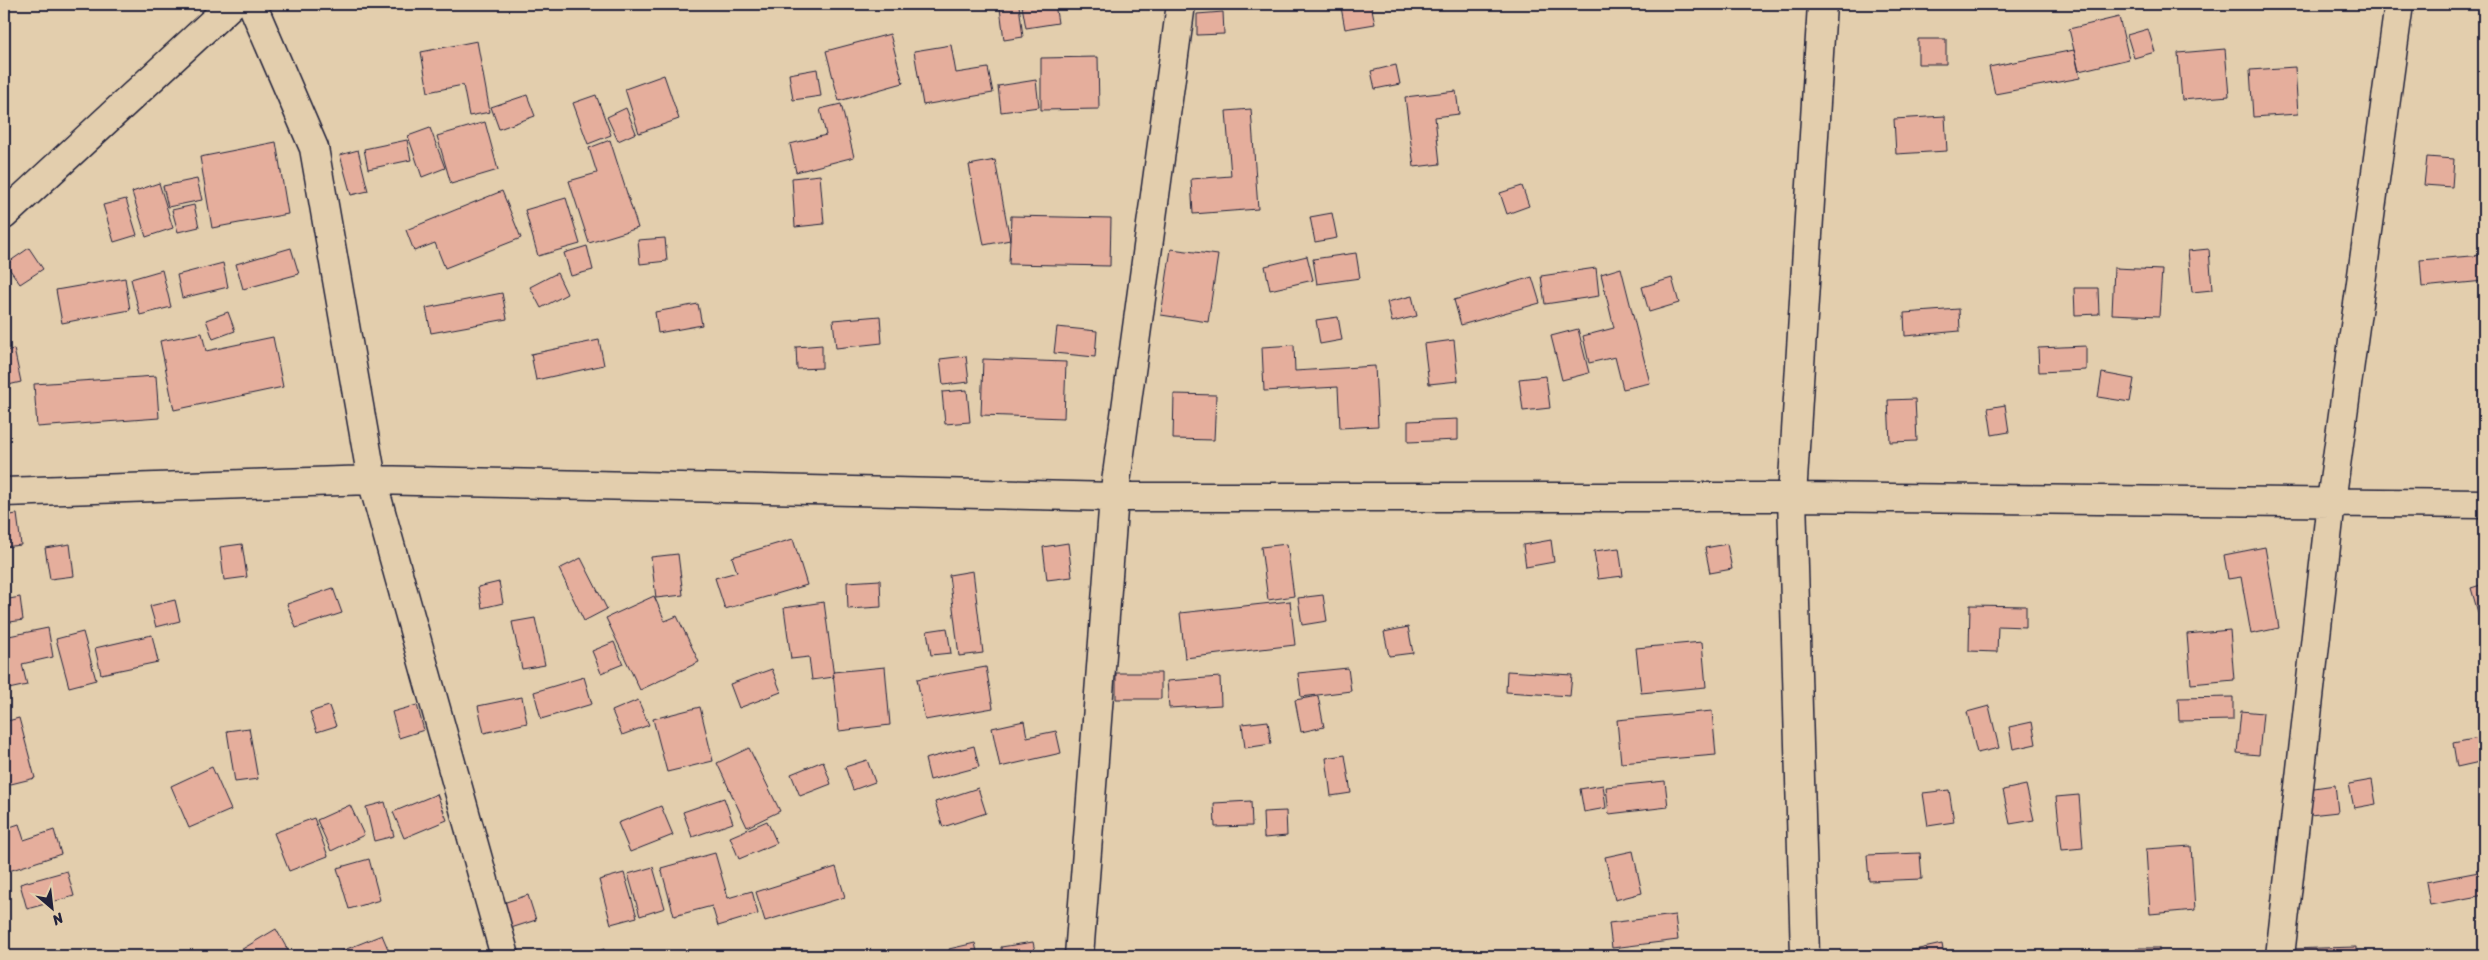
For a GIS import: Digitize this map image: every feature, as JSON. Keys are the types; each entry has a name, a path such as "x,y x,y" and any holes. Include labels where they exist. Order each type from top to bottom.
{"street":[{"path":"252,4 314,148 372,480 504,956"},
{"path":"1079,956 1114,497 1181,4"},
{"path":"1805,956 1792,497 1822,4"},
{"path":"2280,956 2331,502 2399,4"},
{"path":"4,215 215,10"},
{"path":"4,492 372,480 1114,497 1792,497 2484,504"}],"building":[{"path":"1055,4 1058,23 1026,28 1022,6"},
{"path":"1371,4 1375,24 1345,29 1341,7"},
{"path":"2215,4 2246,4 2246,5 2216,9"},
{"path":"1019,5 1023,37 1004,40 1000,8"},
{"path":"1223,12 1224,34 1197,35 1197,14"},
{"path":"2119,17 2129,59 2079,71 2069,29"},
{"path":"2148,29 2155,52 2134,58 2127,35"},
{"path":"890,34 903,83 839,101 826,51"},
{"path":"1918,39 1946,39 1946,64 1918,64"},
{"path":"477,41 490,112 469,116 463,85 428,92 421,52"},
{"path":"951,45 956,73 988,68 993,93 923,105 914,51"},
{"path":"2225,49 2229,96 2182,100 2178,53"},
{"path":"2074,50 2080,78 1995,94 1989,67"},
{"path":"1098,57 1099,109 1041,110 1041,58"},
{"path":"1396,65 1400,84 1375,89 1371,71"},
{"path":"2295,67 2298,114 2253,117 2250,70"},
{"path":"817,69 821,96 793,100 789,74"},
{"path":"664,75 679,119 639,133 625,89"},
{"path":"1036,80 1039,107 1001,112 998,86"},
{"path":"1456,91 1459,114 1435,117 1440,164 1414,167 1405,97"},
{"path":"527,95 535,116 499,129 491,107"},
{"path":"596,95 611,135 588,144 573,103"},
{"path":"841,104 854,157 796,172 790,144 826,135 820,109"},
{"path":"626,108 636,133 618,141 607,117"},
{"path":"1251,109 1258,209 1193,214 1191,179 1231,176 1226,111"},
{"path":"1945,116 1947,151 1896,154 1894,119"},
{"path":"485,122 498,170 451,184 437,136"},
{"path":"430,128 445,168 422,177 408,136"},
{"path":"407,140 411,160 368,169 364,149"},
{"path":"610,140 638,228 589,243 569,181 597,173 589,148"},
{"path":"276,142 288,214 212,228 200,157"},
{"path":"358,150 368,191 351,195 340,155"},
{"path":"2427,157 2454,159 2452,187 2424,185"},
{"path":"995,160 1010,240 984,245 969,165"},
{"path":"820,175 824,224 795,227 792,178"},
{"path":"197,179 202,200 168,207 163,186"},
{"path":"159,183 173,228 146,237 132,192"},
{"path":"1522,186 1529,206 1507,214 1500,193"},
{"path":"502,191 521,238 445,268 435,243 414,251 406,230"},
{"path":"566,198 580,244 538,256 525,210"},
{"path":"126,199 137,235 114,242 103,205"},
{"path":"194,205 199,227 178,232 172,210"},
{"path":"1332,213 1337,238 1315,242 1310,217"},
{"path":"1011,216 1111,218 1110,266 1009,264"},
{"path":"665,238 667,261 640,264 638,240"},
{"path":"587,246 593,270 571,276 564,253"},
{"path":"29,248 43,269 20,284 6,264"},
{"path":"291,248 299,274 243,289 236,264"},
{"path":"1171,249 1218,255 1208,322 1161,315"},
{"path":"2209,249 2212,290 2192,292 2188,251"},
{"path":"1356,253 1360,278 1317,284 1313,259"},
{"path":"2484,255 2484,281 2422,287 2420,260"},
{"path":"1307,256 1313,280 1270,290 1265,266"},
{"path":"223,263 228,287 182,298 177,275"},
{"path":"1596,268 1599,296 1545,304 1541,276"},
{"path":"1621,268 1650,383 1623,389 1615,357 1589,363 1583,336 1614,328 1601,274"},
{"path":"2114,268 2162,270 2159,316 2112,314"},
{"path":"162,270 171,307 140,315 131,279"},
{"path":"557,273 567,294 541,308 530,287"},
{"path":"1532,277 1540,303 1461,325 1454,300"},
{"path":"125,278 130,310 62,323 56,290"},
{"path":"1672,278 1679,303 1649,312 1642,287"},
{"path":"2074,288 2098,288 2099,314 2075,315"},
{"path":"502,293 507,319 431,333 426,308"},
{"path":"1412,296 1417,316 1392,322 1387,302"},
{"path":"698,304 702,325 658,333 655,312"},
{"path":"1959,309 1960,331 1905,336 1904,313"},
{"path":"228,312 235,331 213,339 206,320"},
{"path":"880,316 882,343 836,348 833,320"},
{"path":"1338,317 1342,340 1320,344 1316,320"},
{"path":"1057,327 1097,331 1095,357 1054,353"},
{"path":"1578,329 1589,373 1562,380 1551,336"},
{"path":"202,333 206,351 273,337 283,387 174,410 160,341"},
{"path":"599,340 604,365 536,380 531,354"},
{"path":"1454,340 1458,381 1429,384 1424,344"},
{"path":"822,345 822,368 797,369 796,347"},
{"path":"1294,345 1295,371 1375,366 1378,426 1340,428 1338,387 1264,391 1262,347"},
{"path":"2086,346 2086,370 2039,372 2038,348"},
{"path":"14,349 21,382 4,386 4,351"},
{"path":"966,356 969,382 943,385 940,359"},
{"path":"983,359 1066,362 1064,418 981,415"},
{"path":"2102,373 2134,379 2130,402 2098,397"},
{"path":"156,376 159,418 37,427 34,384"},
{"path":"1546,376 1550,408 1523,411 1519,379"},
{"path":"967,390 970,422 945,424 942,392"},
{"path":"1174,394 1216,395 1214,440 1173,439"},
{"path":"1915,399 1917,441 1890,442 1888,400"},
{"path":"2005,405 2009,432 1992,435 1988,408"},
{"path":"1458,419 1458,440 1408,442 1408,421"},
{"path":"17,514 21,545 4,547 4,516"},
{"path":"793,539 807,585 725,609 715,578 737,572 732,557"},
{"path":"1551,540 1554,562 1526,567 1523,545"},
{"path":"1068,543 1072,577 1047,580 1043,547"},
{"path":"70,544 74,576 50,579 45,548"},
{"path":"242,544 247,577 224,580 220,547"},
{"path":"1287,544 1294,596 1268,600 1261,547"},
{"path":"1727,544 1732,569 1710,573 1705,548"},
{"path":"2265,547 2279,628 2251,634 2241,577 2228,579 2224,555"},
{"path":"1619,548 1623,576 1598,579 1594,551"},
{"path":"678,554 683,595 656,598 651,557"},
{"path":"581,558 607,609 584,621 559,569"},
{"path":"973,571 983,653 959,656 949,575"},
{"path":"880,580 881,607 848,609 847,582"},
{"path":"499,582 503,603 482,608 478,587"},
{"path":"2484,584 2484,629 2483,630 2471,588"},
{"path":"333,588 342,613 296,628 287,604"},
{"path":"1323,595 1327,621 1302,625 1298,598"},
{"path":"654,596 665,621 677,616 699,662 640,690 606,618"},
{"path":"20,597 23,620 4,623 4,600"},
{"path":"175,600 180,621 156,627 150,606"},
{"path":"1290,601 1295,645 1185,658 1180,613"},
{"path":"824,602 834,677 812,680 809,657 791,659 784,608"},
{"path":"1970,605 2026,606 2026,627 1998,626 1997,652 1969,651"},
{"path":"535,618 545,665 522,669 512,622"},
{"path":"1408,627 1413,653 1389,656 1384,632"},
{"path":"48,628 53,657 22,664 27,685 4,690 4,637"},
{"path":"947,628 951,653 931,655 927,631"},
{"path":"2230,630 2234,680 2191,684 2187,634"},
{"path":"83,632 96,680 69,687 56,639"},
{"path":"152,635 158,662 101,674 95,648"},
{"path":"614,642 623,664 601,673 592,651"},
{"path":"1702,642 1706,687 1641,693 1636,648"},
{"path":"885,667 890,725 839,731 833,672"},
{"path":"986,667 993,708 925,720 917,679"},
{"path":"1348,668 1351,691 1301,697 1298,673"},
{"path":"772,669 781,692 739,708 730,684"},
{"path":"1507,671 1572,675 1570,696 1506,692"},
{"path":"1116,673 1161,673 1161,699 1116,699"},
{"path":"584,677 592,704 541,719 534,692"},
{"path":"1220,677 1221,705 1169,708 1167,681"},
{"path":"1318,696 1324,727 1301,732 1295,700"},
{"path":"522,697 527,723 484,733 478,706"},
{"path":"2233,697 2233,720 2179,721 2178,698"},
{"path":"638,700 649,725 622,735 612,711"},
{"path":"417,705 424,730 399,738 392,712"},
{"path":"329,706 336,726 317,732 310,712"},
{"path":"1989,706 1999,748 1977,753 1967,712"},
{"path":"700,707 713,761 667,772 653,719"},
{"path":"1712,711 1716,755 1621,763 1617,720"},
{"path":"2241,711 2263,713 2259,755 2237,753"},
{"path":"19,718 35,778 7,785 4,774 4,722"},
{"path":"1024,721 1027,737 1056,731 1061,753 1000,767 992,728"},
{"path":"1268,721 1271,744 1245,748 1242,724"},
{"path":"2032,722 2036,744 2013,749 2009,727"},
{"path":"249,728 258,779 235,782 227,731"},
{"path":"2484,737 2484,761 2457,767 2453,743"},
{"path":"974,746 979,767 930,780 925,759"},
{"path":"749,748 780,811 747,827 717,763"},
{"path":"1345,755 1351,793 1331,796 1326,758"},
{"path":"867,760 875,782 853,790 845,767"},
{"path":"823,761 831,784 800,796 791,774"},
{"path":"212,767 231,810 189,828 171,786"},
{"path":"2372,780 2376,804 2354,808 2349,784"},
{"path":"1665,781 1668,807 1609,814 1606,787"},
{"path":"1603,785 1606,808 1584,812 1580,789"},
{"path":"2026,785 2034,820 2010,824 2003,790"},
{"path":"2335,785 2338,812 2310,815 2307,789"},
{"path":"978,788 986,813 943,827 935,802"},
{"path":"1949,790 1954,822 1928,826 1923,793"},
{"path":"437,794 447,820 404,838 393,812"},
{"path":"2079,795 2083,848 2062,850 2056,797"},
{"path":"724,798 733,823 692,837 683,812"},
{"path":"1251,801 1252,826 1215,827 1214,803"},
{"path":"385,802 394,836 374,841 366,807"},
{"path":"350,805 364,835 331,851 317,820"},
{"path":"661,806 673,835 630,852 618,823"},
{"path":"1286,811 1287,836 1264,838 1263,812"},
{"path":"314,818 328,856 289,871 274,833"},
{"path":"767,821 777,843 739,859 730,837"},
{"path":"19,824 24,840 54,830 61,854 9,871 4,856 4,829"},
{"path":"2191,846 2195,910 2150,914 2146,849"},
{"path":"1633,851 1642,893 1615,900 1605,857"},
{"path":"715,853 728,898 752,891 758,914 718,926 712,906 674,916 661,868"},
{"path":"1920,853 1922,879 1869,881 1867,855"},
{"path":"369,859 380,900 349,909 337,868"},
{"path":"653,867 665,908 640,916 628,874"},
{"path":"836,867 845,897 765,921 756,892"},
{"path":"67,871 74,896 27,909 20,884"},
{"path":"2484,871 2484,895 2430,905 2426,882"},
{"path":"624,873 637,917 611,924 599,880"},
{"path":"528,895 536,920 511,928 503,903"},
{"path":"1675,915 1678,940 1612,948 1609,923"},
{"path":"276,929 290,954 287,956 235,956 234,954"},
{"path":"382,935 391,956 329,956"},
{"path":"1033,942 1036,956 1002,956 1001,947"},
{"path":"975,943 978,956 950,956 949,949"},
{"path":"1942,944 1944,956 1905,956 1905,952"},
{"path":"2356,947 2356,956 2289,956 2289,949"},
{"path":"2136,948 2159,948 2159,956 2136,956"},
{"path":"604,949 607,956 584,956"}]}
